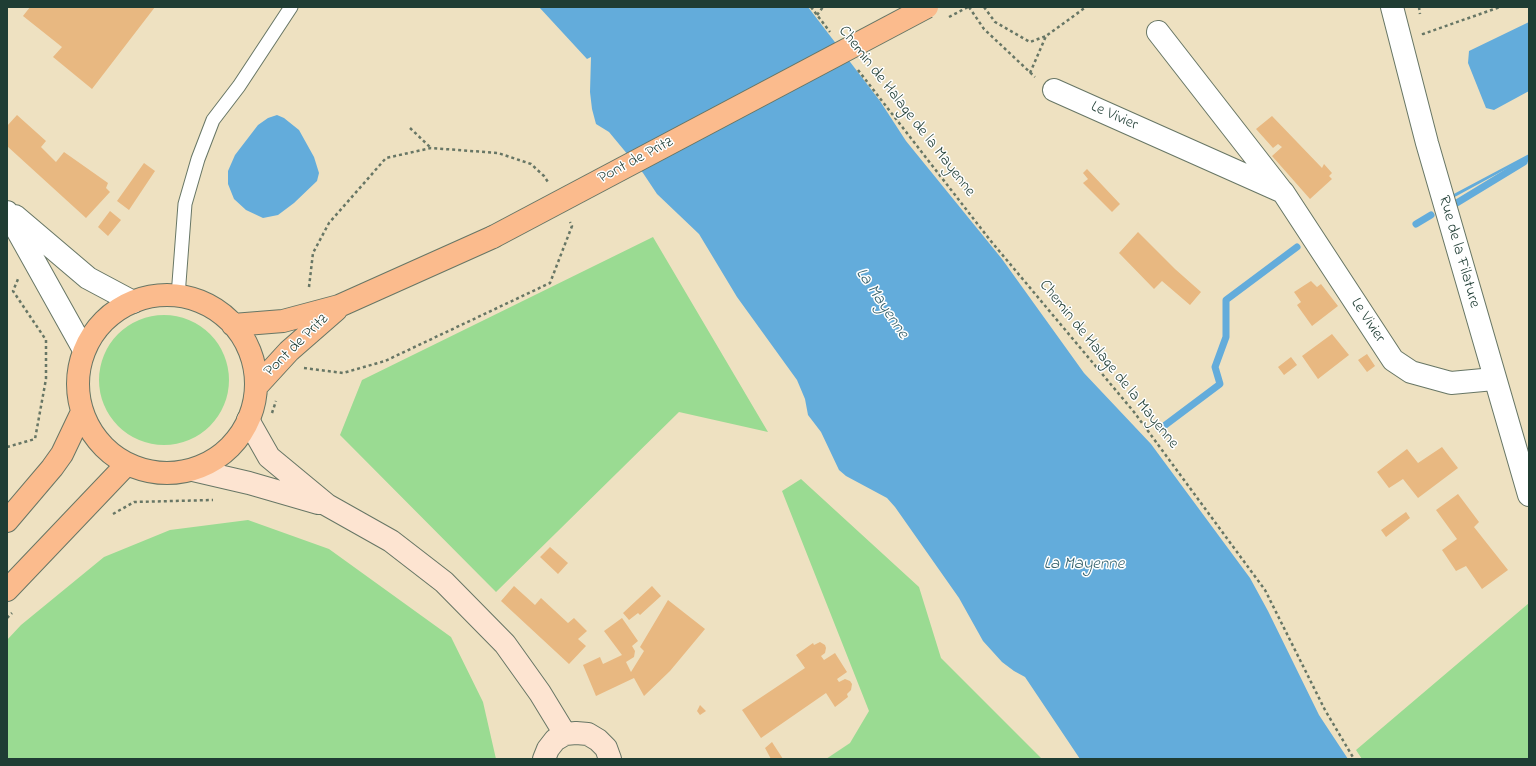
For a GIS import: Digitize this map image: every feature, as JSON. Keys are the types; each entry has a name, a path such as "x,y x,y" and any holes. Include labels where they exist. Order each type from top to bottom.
{"main road":[{"name":"Pont de Pritz","path":"233,325 283,322 339,306 493,237 927,7"},
{"path":"155,296 178,296 198,301 217,311 233,325 246,344 254,365 256,387 254,404 248,420 235,442 216,458 193,470 171,474 148,472 127,464 108,451 92,434 82,412 77,392 78,371 84,350 96,330 113,313 133,302 155,296"},
{"name":"Pont de Pritz","path":"256,387 289,351 339,306"},
{"path":"7,521 62,454 82,412"},
{"path":"248,420 269,457 327,505 391,541 444,582 505,644 540,693 565,734"},
{"path":"7,590 127,464"},
{"path":"193,470 250,483 327,505"},
{"path":"544,759 548,749 555,740 565,734 576,732 588,734 598,740 606,748 610,759"}],"street":[{"name":"Rue de la Filature","path":"1392,7 1429,150 1529,495"},
{"name":"Le Vivier","path":"1158,32 1283,192 1393,360 1411,372 1452,383 1494,378"},
{"name":"Le Vivier","path":"1054,90 1283,192"},
{"path":"7,211 88,278 133,302"},
{"path":"7,211 84,350"}],"lane":[{"path":"178,296 185,204 198,159 210,126 239,86 291,7"}],"path":[{"name":"Chemin de Halage de la Mayenne","path":"811,7 831,34"},
{"path":"817,15 823,7"},
{"path":"969,7 984,29 1030,73 1054,90"},
{"path":"984,7 996,22 1030,42 1046,36 1086,7"},
{"path":"1423,34 1500,7"},
{"path":"1030,73 1046,36"},
{"name":"Chemin de Halage de la Mayenne","path":"853,64 990,240 1134,412 1265,590 1325,710 1354,759"},
{"path":"410,128 432,148"},
{"path":"7,447 35,440 46,379 46,340 13,291 18,278 14,273"},
{"path":"272,414 278,394"},
{"path":"110,516 134,502 217,500"},
{"path":"7,618 12,612"}],"green space":[{"path":"653,237 768,432 679,412 496,592 340,435 362,380"},
{"path":"170,315 189,320 210,334 224,355 228,367 228,393 224,405 210,426 189,440 177,444 158,445 139,440 118,426 104,405 100,393 99,374 104,355 118,334 139,320 151,316"},
{"path":"801,479 919,587 941,658 1042,759 826,759 850,743 869,711 782,491"},
{"path":"248,520 329,549 451,637 483,702 496,759 7,759 7,640 21,625 104,557 170,530"},
{"path":"1529,603 1529,759 1362,759 1356,750"}],"water":[{"name":"La Mayenne","path":"539,7 808,7 880,101 906,141 1002,259 1084,373 1151,444 1250,578 1268,611 1319,715 1348,759 1080,759 1025,677 1002,662 983,641 959,598 895,507 887,498 846,476 839,470 821,432 808,415 805,399 797,380 737,297 699,234 657,194 643,173 609,132 596,124 590,92 591,57 587,59"},
{"path":"1529,22 1529,91 1494,110 1486,108 1468,63 1469,51"},
{"path":"277,115 284,118 299,130 314,157 319,173 317,181 294,203 278,215 263,218 246,210 234,199 228,184 228,171 235,155 258,125 268,118"},
{"path":"1529,154 1529,161 1520,166 1521,161 1451,199 1450,196"}],"building":[{"path":"30,7 155,7 92,89 53,57 62,47 23,16"},
{"path":"17,115 46,141 41,147 56,162 64,152 108,183 106,188 110,192 86,218 7,146 7,126"},
{"path":"1272,116 1322,168 1324,164 1332,173 1329,176 1332,179 1310,199 1272,156 1282,147 1278,144 1273,148 1256,129"},
{"path":"144,163 155,171 129,210 117,201"},
{"path":"1087,169 1120,204 1112,212 1083,183 1088,179 1083,173"},
{"path":"110,211 121,220 108,236 98,227"},
{"path":"1138,232 1175,269 1201,292 1190,305 1162,281 1154,289 1119,253"},
{"path":"1311,281 1317,287 1321,284 1338,306 1312,326 1297,305 1301,302 1294,292"},
{"path":"1332,334 1349,355 1318,379 1302,356"},
{"path":"1367,354 1375,366 1367,372 1358,360"},
{"path":"1291,357 1297,365 1284,375 1278,367"},
{"path":"1442,447 1458,468 1418,498 1403,479 1389,488 1377,472 1407,449 1418,463"},
{"path":"1458,494 1479,522 1474,527 1508,570 1482,589 1466,566 1456,571 1442,550 1457,539 1436,510"},
{"path":"1406,512 1410,518 1386,537 1381,530"},
{"path":"550,547 568,563 558,574 540,557"},
{"path":"514,586 535,605 541,598 568,623 574,618 587,631 578,639 586,646 569,664 501,601"},
{"path":"652,586 661,596 640,615 638,613 629,620 623,613"},
{"path":"668,600 705,629 670,671 644,696 634,678 596,696 583,665 600,657 603,664 622,655 604,631 622,618 638,641 632,646 635,651 634,657 626,662 631,672 644,651 640,647"},
{"path":"820,642 825,645 826,648 825,653 821,656 824,660 835,653 847,672 837,679 839,682 845,679 850,681 852,684 851,690 847,694 848,697 835,707 826,693 761,738 742,710 805,668 796,655 813,643 814,645"},
{"path":"700,705 706,711 700,715 697,711"},
{"path":"772,742 783,759 771,759 765,748"}],"waterway":[{"path":"1455,204 1524,162"},
{"path":"1416,224 1431,215"},
{"path":"1160,429 1220,384 1215,367 1226,337 1226,300 1297,247"}]}
